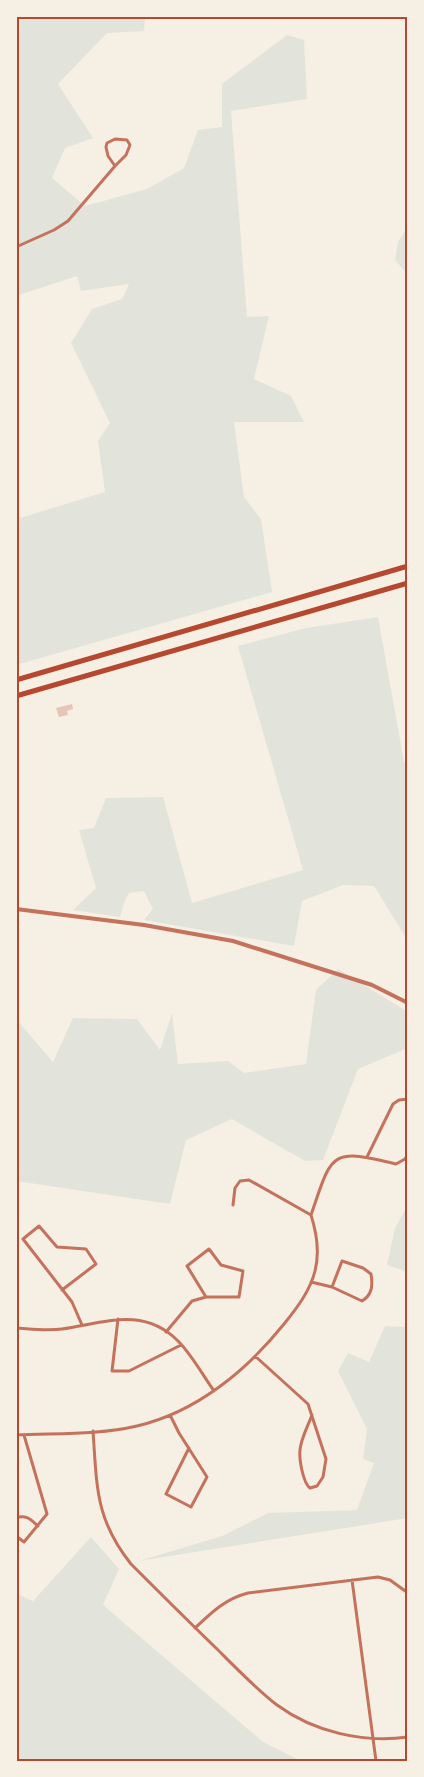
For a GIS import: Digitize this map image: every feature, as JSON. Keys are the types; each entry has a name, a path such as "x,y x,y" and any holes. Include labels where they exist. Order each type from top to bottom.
{"highway":[{"path":"16,680 408,566"},
{"path":"16,696 408,583"}],"street":[{"path":"16,247 54,230 68,221 115,166 126,156 130,148 130,142 127,140 115,139 106,145 108,156 115,166"},
{"path":"16,909 136,924 233,941 372,985 408,1003"},
{"path":"367,1157 393,1104 399,1100 408,1099"},
{"path":"16,1435 93,1432 137,1426 190,1406 214,1391 255,1356 288,1319 311,1282 317,1253 316,1232 311,1215 326,1172 334,1160 344,1156 367,1157 396,1164 405,1159 408,1154"},
{"path":"233,1205 235,1188 240,1180 249,1180 311,1215"},
{"path":"62,1290 96,1264 86,1249 57,1247 39,1226 23,1240 62,1290 72,1302 82,1325"},
{"path":"166,1332 192,1301 206,1297 239,1297 243,1271 221,1265 209,1249 187,1266 206,1297"},
{"path":"311,1282 332,1287 362,1301 368,1297 373,1286 371,1274 363,1268 342,1261 332,1287"},
{"path":"16,1353 17,1328 47,1330 118,1319 130,1319 145,1322 166,1332 181,1345 214,1391"},
{"path":"118,1319 112,1370 130,1370 181,1345"},
{"path":"255,1356 308,1404 312,1415 326,1459 323,1477 317,1486 310,1488 304,1481 300,1451 312,1415"},
{"path":"170,1415 207,1477 191,1507 166,1494 189,1448"},
{"path":"93,1432 98,1497 103,1516 112,1536 131,1564 259,1690 291,1714 323,1728 352,1736 373,1739 408,1737"},
{"path":"16,1536 24,1542 47,1514 24,1435"},
{"path":"16,1518 22,1516 28,1518 38,1526"},
{"path":"195,1628 219,1605 237,1596 368,1578 383,1578 398,1585 408,1593"},
{"path":"352,1580 376,1761"}],"shaded area":[{"path":"16,16 145,16 144,31 107,33 58,84 93,138 65,148 52,178 85,206 147,189 184,168 198,130 222,127 222,84 287,35 304,40 307,99 231,111 247,317 269,316 254,379 291,396 304,422 234,422 244,497 261,519 272,592 16,665 16,508 20,518 105,492 98,441 110,423 71,343 92,309 122,299 129,284 81,291 77,276 16,296"},
{"path":"408,226 408,275 395,260 398,242"},
{"path":"378,617 404,762 408,765 408,941 374,886 343,885 302,901 294,946 144,920 153,909 144,891 129,893 120,917 73,910 96,888 79,830 94,828 106,798 163,797 192,903 303,870 238,646 306,628"},
{"path":"338,969 408,1012 408,1048 358,1069 323,1160 305,1161 232,1119 186,1140 170,1204 16,1181 16,1019 53,1062 73,1018 137,1019 160,1050 172,1013 178,1064 228,1061 244,1073 306,1064 316,990"},
{"path":"408,1205 408,1272 387,1265 395,1228"},
{"path":"385,1326 408,1327 408,1518 139,1561 222,1536 268,1513 357,1510 374,1463 363,1459 367,1429 338,1371 348,1353 369,1362"},
{"path":"91,1537 119,1569 103,1605 263,1742 301,1761 16,1761 16,1594 33,1601"}],"building":[{"path":"72,704 73,709 67,711 68,715 59,717 56,708"}]}
